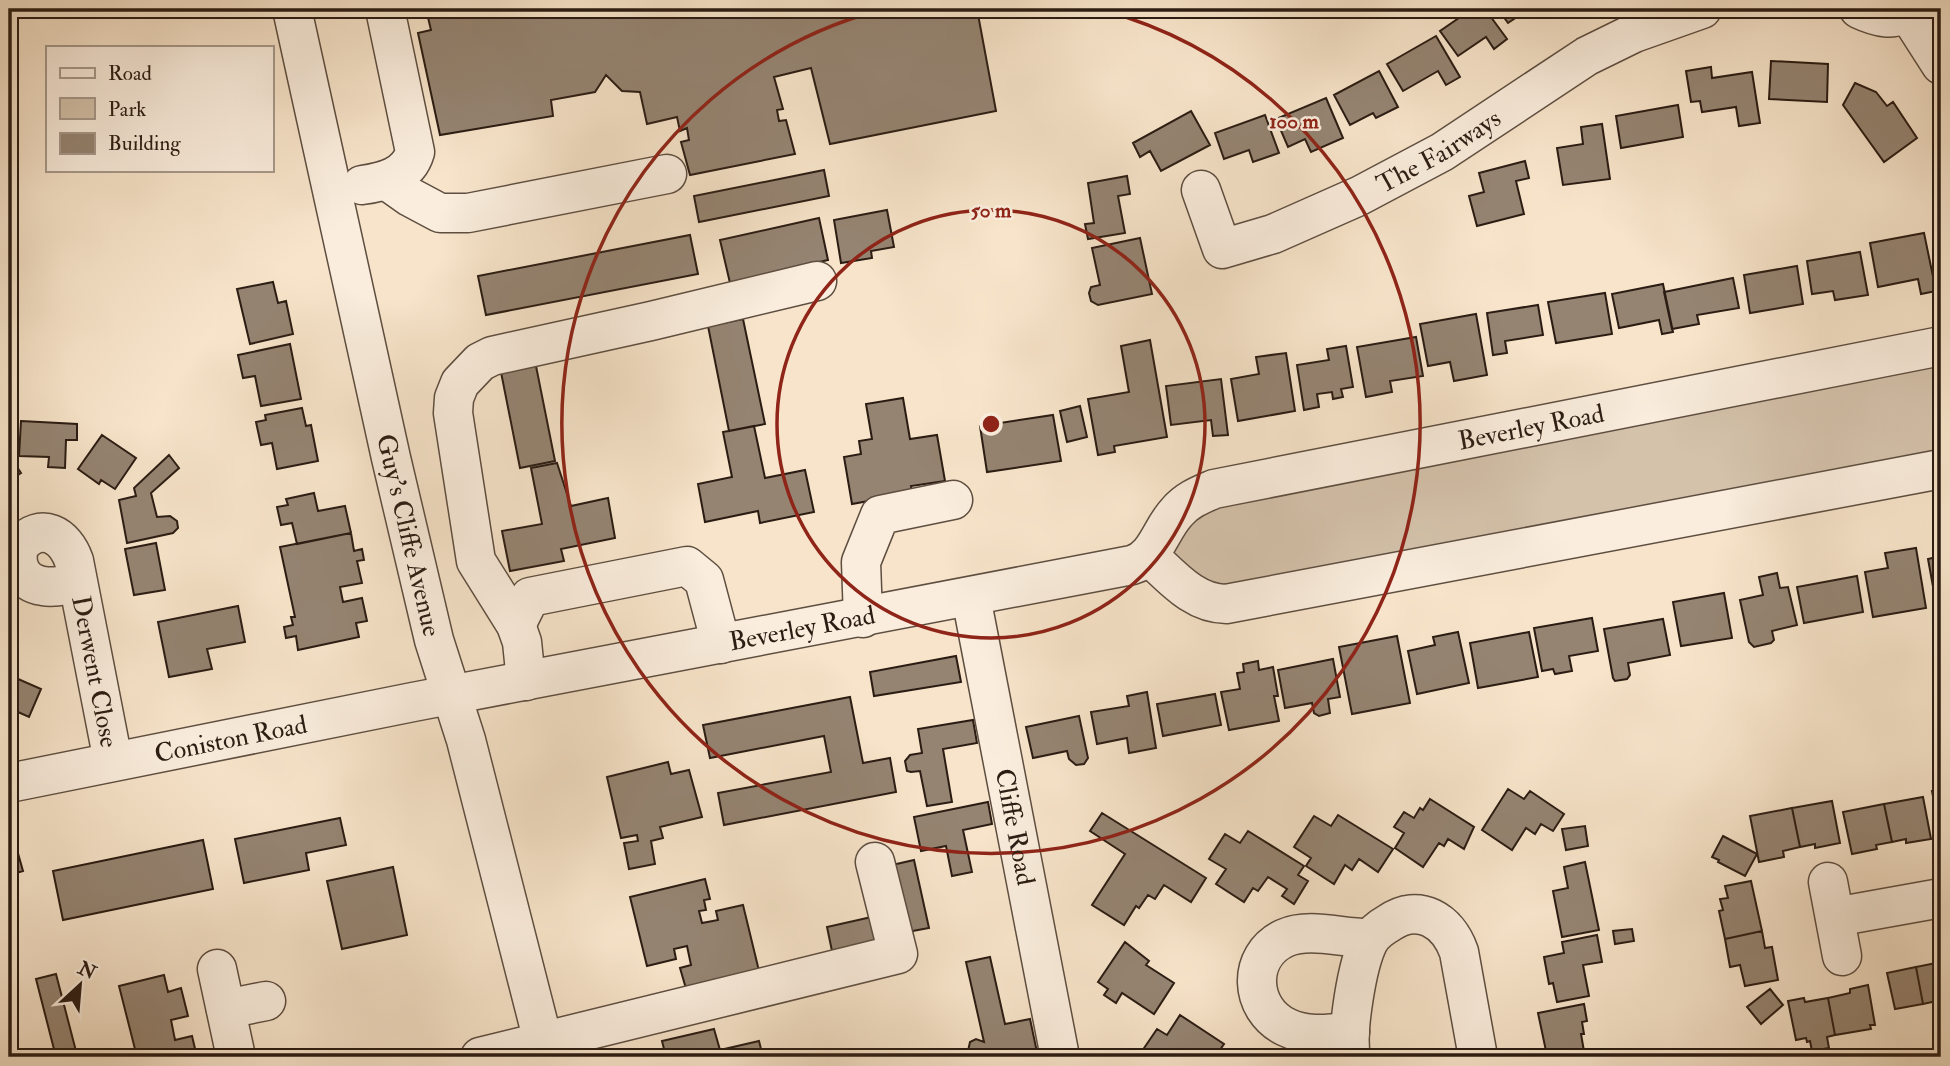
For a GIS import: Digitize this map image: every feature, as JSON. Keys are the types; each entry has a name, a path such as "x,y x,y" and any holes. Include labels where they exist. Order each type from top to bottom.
{"street":[{"name":"Guy's Cliffe Avenue","path":"292,9 434,640 472,764 545,1050"},
{"path":"332,190 386,180 407,167 412,160 415,144 385,9"},
{"name":"The Fairways","path":"1200,190 1222,249 1272,234 1359,196 1442,152 1587,56 1633,33 1702,9"},
{"path":"1859,9 1887,18 1897,17 1908,10 1941,65"},
{"path":"386,180 439,213 468,213 667,174"},
{"path":"526,681 522,642 516,625 476,561 453,413 454,398 469,372 480,362 503,352 651,321 817,281"},
{"name":"Beverley Road","path":"452,695 1132,565 1150,557 1162,532 1184,505 1214,489 1941,346"},
{"path":"1150,557 1194,596 1214,604 1226,604 1941,469"},
{"path":"863,618 860,562 880,515 953,500"},
{"path":"516,625 530,597 687,566 704,580 721,644"},
{"name":"Derwent Close","path":"76,583 113,761"},
{"name":"Cliffe Road","path":"971,597 1060,1057"},
{"name":"Coniston Road","path":"9,783 452,695"},
{"path":"480,1057 545,1050 898,954 875,862"},
{"path":"1842,956 1831,899 1941,898"},
{"path":"1370,938 1311,934 1285,938 1264,954 1256,979 1259,997 1271,1017 1285,1027 1350,1045 1360,969 1370,938 1394,920 1412,913 1428,915 1448,929 1459,952 1478,1057"},
{"path":"217,969 236,1057"},
{"path":"226,1009 266,1000"}],"green space":[{"path":"1941,359 1941,455 1217,593 1174,562 1171,544 1211,505"}],"building":[{"path":"426,9 977,9 996,111 830,144 811,68 774,77 783,109 777,110 779,121 786,120 795,154 690,175 681,142 689,140 687,128 680,131 677,117 647,124 640,92 622,91 606,75 595,92 551,100 553,116 440,135 418,33 431,30"},
{"path":"1472,9 1485,9 1507,39 1494,49 1486,37 1458,56 1440,31"},
{"path":"1498,9 1529,9 1508,23"},
{"path":"1436,36 1460,77 1446,85 1438,71 1403,91 1387,64"},
{"path":"1771,61 1828,64 1827,102 1769,99"},
{"path":"1711,67 1712,78 1752,72 1760,123 1739,126 1736,107 1702,112 1700,101 1691,102 1686,71"},
{"path":"1379,71 1398,107 1376,118 1373,113 1350,125 1334,95"},
{"path":"1855,83 1876,92 1887,106 1893,102 1917,138 1884,162 1843,105"},
{"path":"1326,98 1343,138 1311,152 1305,139 1288,147 1276,119"},
{"path":"1678,105 1683,137 1621,148 1616,116"},
{"path":"1191,111 1210,145 1161,171 1150,151 1140,157 1133,143"},
{"path":"1265,115 1279,153 1253,162 1249,150 1224,159 1215,133"},
{"path":"1602,124 1610,179 1563,185 1557,148 1583,144 1581,127"},
{"path":"1525,161 1529,178 1516,181 1524,214 1477,226 1469,196 1484,192 1479,173"},
{"path":"824,170 829,196 699,222 694,196"},
{"path":"1127,176 1130,194 1118,196 1125,233 1088,239 1085,224 1094,223 1088,183"},
{"path":"887,210 894,247 871,251 872,258 841,263 834,220"},
{"path":"819,218 828,260 730,283 720,240"},
{"path":"1941,224 1941,267 1934,225"},
{"path":"1924,233 1936,291 1921,294 1918,279 1878,287 1870,243"},
{"path":"690,235 698,274 486,315 478,276"},
{"path":"1140,238 1152,294 1098,305 1091,301 1091,287 1100,285 1092,248"},
{"path":"1860,252 1868,295 1835,300 1833,291 1812,294 1807,261"},
{"path":"1797,266 1803,304 1750,313 1744,275"},
{"path":"1733,278 1739,308 1697,315 1699,324 1672,329 1664,292"},
{"path":"273,282 278,303 286,301 293,334 250,344 237,289"},
{"path":"1663,284 1673,332 1662,334 1659,320 1619,328 1612,294"},
{"path":"1605,293 1612,334 1556,343 1548,302"},
{"path":"1538,305 1543,335 1505,341 1507,353 1493,355 1487,313"},
{"path":"1476,314 1487,375 1454,381 1450,362 1428,366 1420,324"},
{"path":"743,319 765,424 729,431 708,326"},
{"path":"1416,337 1423,376 1390,381 1392,392 1366,397 1357,347"},
{"path":"1150,340 1167,437 1114,446 1115,452 1098,455 1088,399 1129,392 1121,346"},
{"path":"290,344 301,399 261,406 255,376 243,378 238,355"},
{"path":"1346,346 1353,387 1341,389 1343,397 1333,399 1332,392 1317,394 1319,407 1304,410 1297,365 1329,360 1327,349"},
{"path":"1286,353 1295,411 1238,421 1231,379 1259,374 1256,357"},
{"path":"534,356 555,461 520,468 499,362"},
{"path":"1221,379 1228,435 1213,436 1211,420 1171,425 1166,386"},
{"path":"903,398 910,439 937,435 945,481 911,486 912,493 852,504 844,457 861,454 859,441 872,439 866,404"},
{"path":"1080,406 1087,437 1067,442 1060,411"},
{"path":"302,408 306,426 311,425 318,461 277,469 272,443 261,445 256,422 266,420 265,415"},
{"path":"1053,415 1061,461 987,472 980,426"},
{"path":"21,421 77,424 77,440 66,440 65,468 48,467 49,457 19,456"},
{"path":"754,426 765,478 805,470 814,512 760,523 758,511 705,522 698,484 732,477 723,432"},
{"path":"102,435 136,458 115,489 101,480 99,484 78,469"},
{"path":"9,455 21,473 9,481"},
{"path":"169,455 179,468 151,493 157,517 170,516 177,521 178,528 173,533 127,543 119,500 136,496 134,488"},
{"path":"557,463 571,506 608,498 615,538 561,549 564,561 510,571 502,531 542,524 531,468"},
{"path":"314,493 318,511 345,506 351,533 297,544 292,523 281,525 277,507 288,505 286,499"},
{"path":"351,533 354,551 362,549 364,560 357,561 362,583 340,587 343,602 362,598 367,621 356,623 359,637 298,650 296,636 286,638 284,627 293,625 291,617 295,617 280,547"},
{"path":"156,543 165,590 134,595 125,549"},
{"path":"1916,548 1926,608 1873,617 1865,572 1888,568 1885,553"},
{"path":"1941,556 1941,591 1934,592 1928,559"},
{"path":"1777,573 1780,588 1788,587 1797,625 1772,631 1774,640 1771,643 1754,647 1749,642 1740,600 1763,595 1759,577"},
{"path":"1857,576 1863,612 1804,623 1797,587"},
{"path":"1724,593 1732,638 1681,646 1673,602"},
{"path":"238,606 245,642 207,649 212,669 169,677 158,622"},
{"path":"1592,618 1598,651 1569,656 1572,671 1555,674 1553,669 1542,671 1534,628"},
{"path":"1663,619 1670,655 1628,663 1630,675 1627,679 1615,681 1604,629"},
{"path":"1458,632 1469,683 1417,694 1408,651 1435,645 1433,637"},
{"path":"1529,632 1538,677 1478,688 1470,643"},
{"path":"1397,636 1410,703 1352,714 1339,647"},
{"path":"956,656 961,682 874,696 870,672"},
{"path":"1333,659 1340,697 1328,699 1330,713 1319,716 1314,713 1312,703 1285,708 1278,670"},
{"path":"1258,661 1259,670 1273,667 1278,696 1274,696 1279,721 1229,730 1221,692 1240,689 1237,673 1244,672 1243,664"},
{"path":"9,675 41,689 29,717 9,708"},
{"path":"1147,692 1156,748 1129,753 1127,738 1097,744 1091,712 1129,706 1127,696"},
{"path":"1215,694 1221,725 1163,736 1157,704"},
{"path":"850,697 863,763 890,758 896,792 724,825 718,793 831,772 824,736 710,758 703,725"},
{"path":"1079,716 1088,758 1084,764 1076,765 1069,759 1067,751 1033,758 1026,727"},
{"path":"973,720 977,743 943,749 952,802 927,806 920,771 907,771 905,761 910,755 922,753 918,729"},
{"path":"668,762 671,774 689,770 702,817 660,827 663,838 651,841 655,864 629,869 624,843 638,841 637,835 621,838 607,777"},
{"path":"1508,789 1524,799 1530,791 1564,814 1553,831 1541,824 1535,834 1526,828 1512,850 1482,830"},
{"path":"1941,789 1941,838 1932,791"},
{"path":"1923,797 1931,839 1892,842 1884,804"},
{"path":"1430,799 1474,827 1464,849 1448,839 1444,846 1439,843 1423,867 1395,848 1404,833 1394,827 1404,812 1414,818"},
{"path":"1832,801 1840,843 1815,848 1815,844 1800,847 1792,808"},
{"path":"988,802 992,824 963,830 972,872 952,876 946,846 921,851 914,817"},
{"path":"1884,804 1892,842 1876,845 1877,849 1852,854 1843,812"},
{"path":"1792,808 1800,847 1783,851 1784,857 1759,862 1750,816"},
{"path":"1102,813 1206,878 1191,902 1164,885 1155,899 1148,895 1139,908 1136,906 1124,925 1092,905 1125,854 1090,831"},
{"path":"1338,815 1393,849 1378,872 1359,859 1352,870 1345,865 1334,884 1306,866 1311,858 1294,847 1314,816 1331,826"},
{"path":"340,818 346,845 306,853 309,870 244,883 235,839"},
{"path":"1585,826 1588,846 1566,850 1562,829"},
{"path":"1248,831 1304,866 1298,875 1308,881 1294,904 1282,896 1287,889 1268,877 1258,891 1253,888 1244,902 1216,884 1226,869 1209,859 1225,834 1240,843"},
{"path":"12,832 23,871 9,875 9,833"},
{"path":"1723,836 1757,854 1745,876 1712,857"},
{"path":"203,840 213,889 63,920 53,871"},
{"path":"914,860 929,928 907,932 892,865"},
{"path":"1585,862 1599,930 1562,937 1553,891 1568,888 1564,867"},
{"path":"393,867 407,935 342,949 327,881"},
{"path":"705,879 710,899 704,900 706,910 699,911 702,923 718,920 716,911 743,905 760,975 687,992 680,968 691,965 687,946 674,949 676,959 647,966 630,897"},
{"path":"1751,881 1762,931 1725,939 1719,911 1723,910 1720,899 1728,898 1725,886"},
{"path":"876,916 881,940 832,951 827,927"},
{"path":"1632,929 1634,941 1615,944 1613,931"},
{"path":"1762,931 1765,948 1772,947 1778,980 1745,986 1740,965 1730,967 1725,939"},
{"path":"1597,935 1602,962 1583,965 1589,996 1557,1002 1553,983 1549,984 1544,957 1564,953 1562,942"},
{"path":"1125,942 1149,961 1146,965 1174,983 1154,1014 1122,993 1116,1003 1104,995 1108,989 1098,982"},
{"path":"990,957 1005,1024 1030,1019 1038,1057 969,1057 970,1042 976,1039 984,1042 966,962"},
{"path":"1941,962 1941,1000 1923,1004 1916,967"},
{"path":"1916,967 1923,1004 1895,1009 1887,973"},
{"path":"56,974 77,1055 69,1057 56,1057 36,979"},
{"path":"164,975 168,992 181,988 188,1016 171,1020 175,1040 192,1036 197,1057 137,1057 119,986"},
{"path":"1868,985 1875,1025 1870,1025 1871,1029 1835,1035 1828,998"},
{"path":"1770,989 1783,1005 1761,1024 1747,1007"},
{"path":"1804,998 1805,1002 1828,998 1835,1035 1827,1037 1829,1048 1812,1051 1810,1041 1807,1042 1806,1038 1796,1040 1788,1001"},
{"path":"1584,1004 1587,1021 1582,1022 1584,1034 1581,1034 1585,1057 1551,1057 1549,1050 1546,1051 1538,1013"},
{"path":"1180,1015 1224,1044 1215,1057 1178,1057 1168,1050 1163,1057 1146,1057 1140,1054 1157,1029 1167,1035"},
{"path":"714,1029 720,1050 759,1041 763,1057 666,1057 662,1041"}]}
